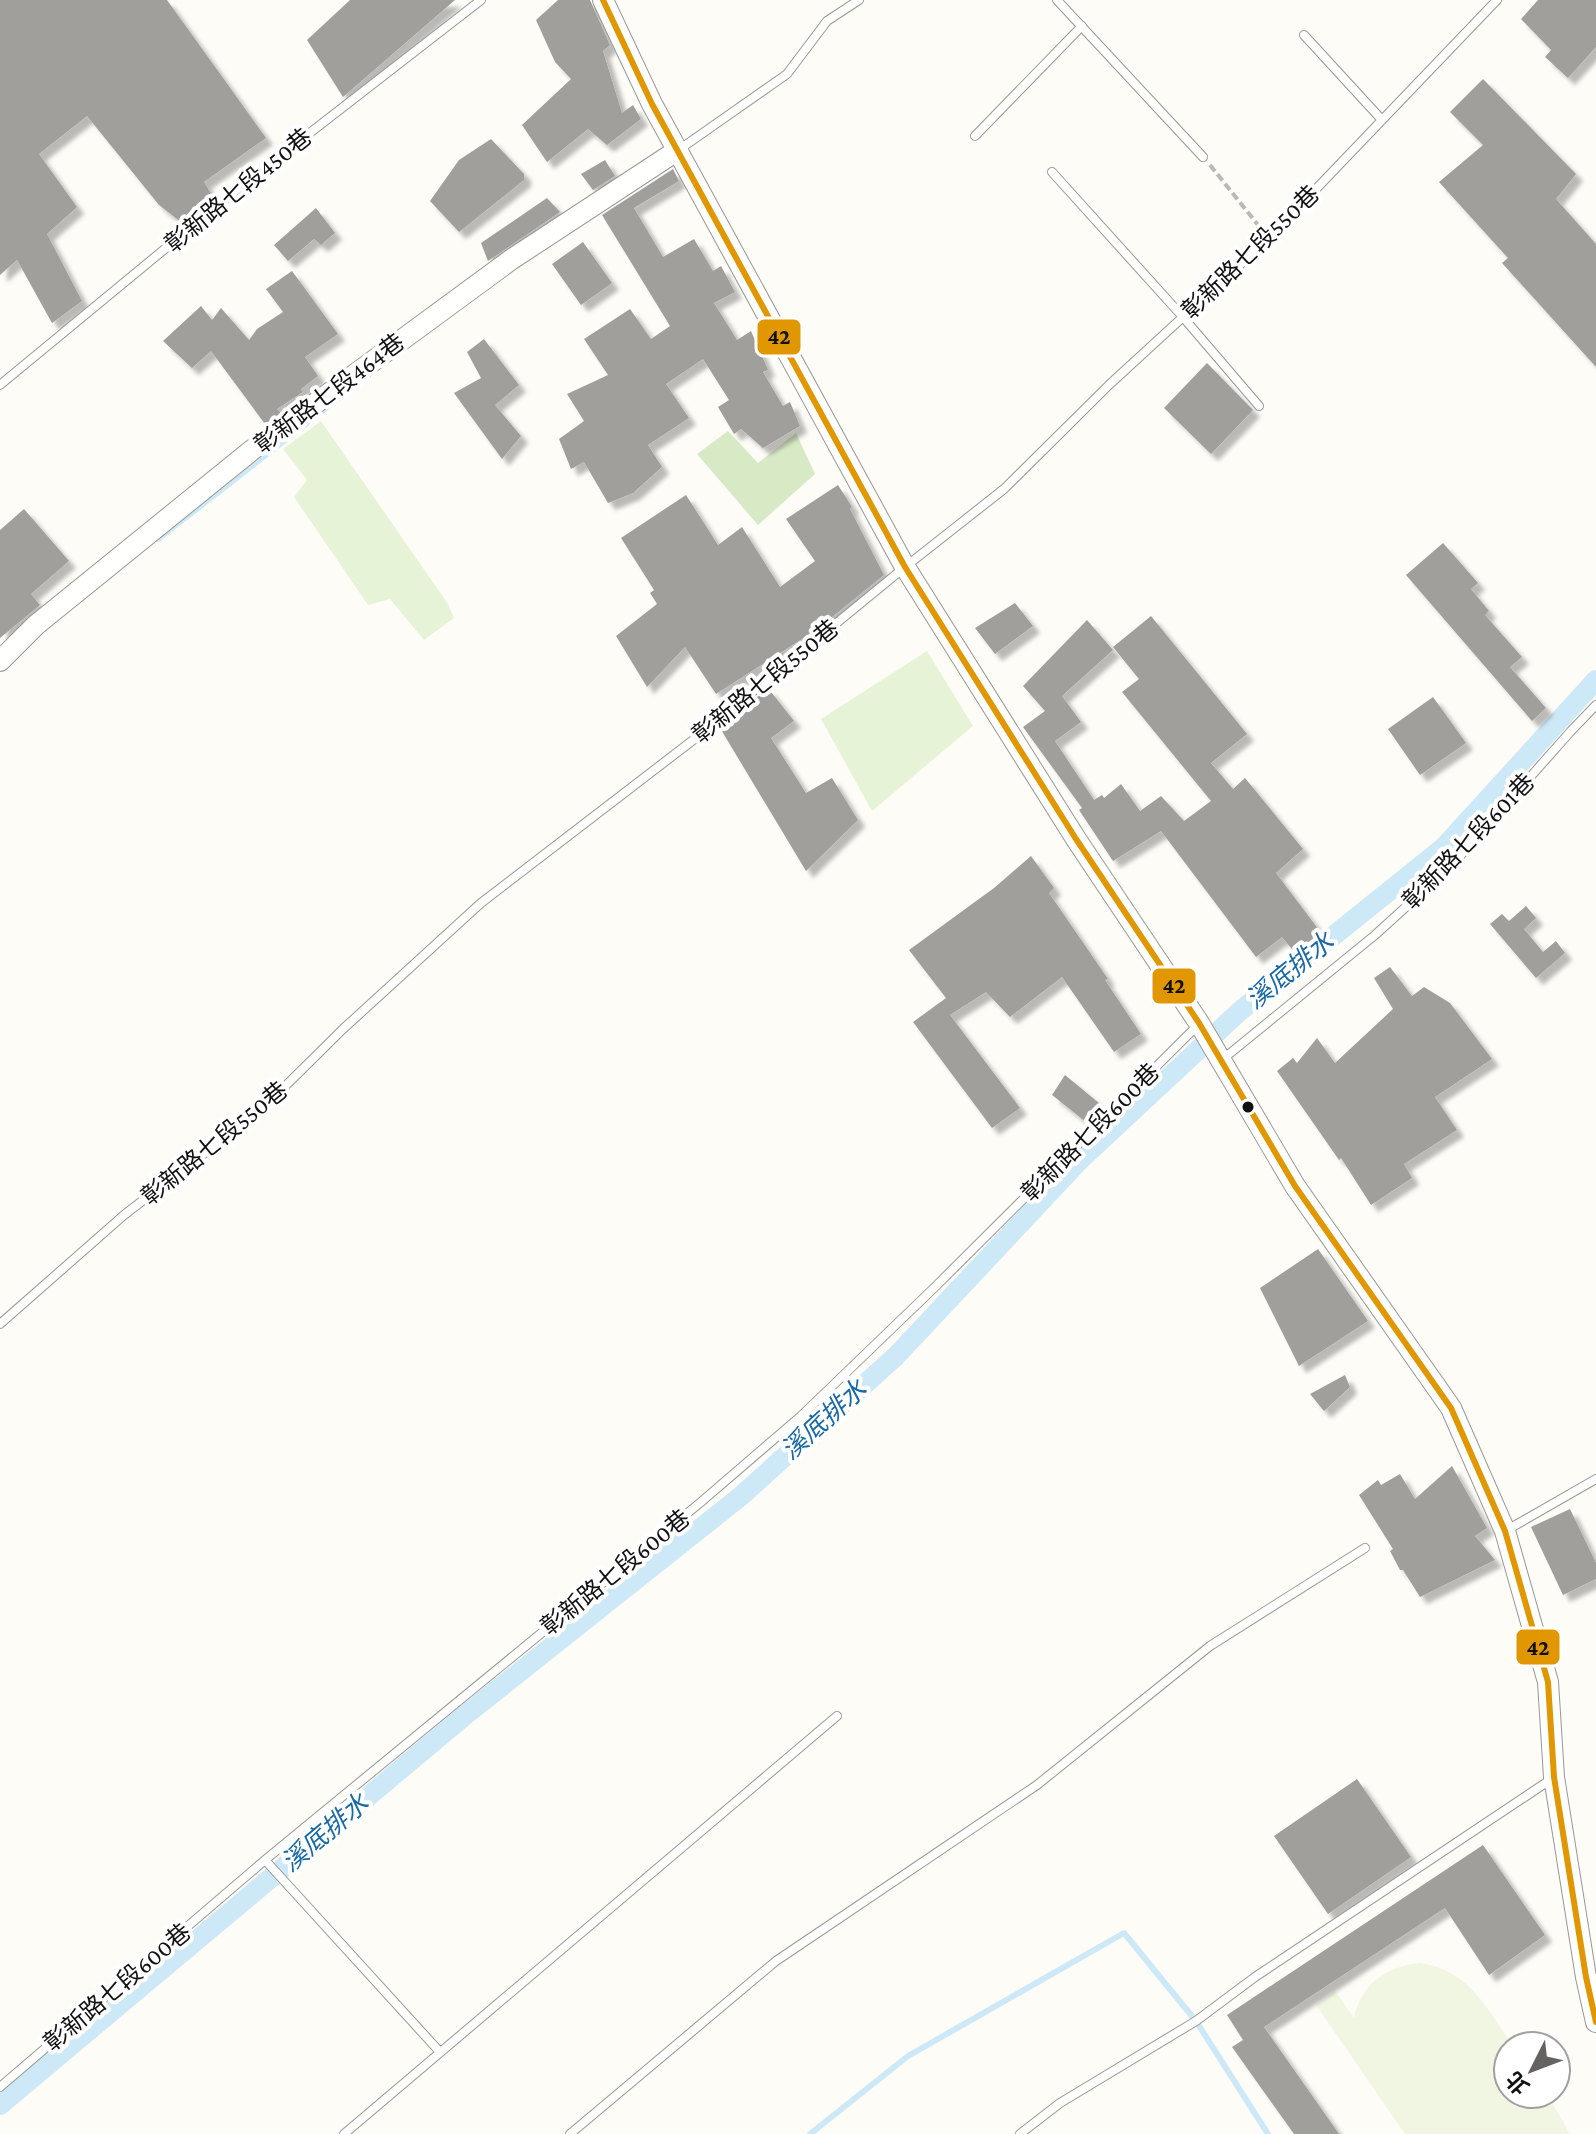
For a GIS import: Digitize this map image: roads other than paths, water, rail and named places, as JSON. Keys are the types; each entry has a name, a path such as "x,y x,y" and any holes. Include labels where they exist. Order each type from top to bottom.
{"street":[{"path":"603,0 652,104 905,567 1076,839 1199,1023 1295,1186 1451,1408 1505,1531 1548,1682 1554,1777 1591,1975 1596,2022"},
{"name":"彰新路七段464巷","path":"0,661 36,625 264,441 512,259 678,150"}],"lane":[{"name":"彰新路七段450巷","path":"0,385 235,191 481,0"},
{"path":"678,150 787,74 827,21 859,0"},
{"path":"1057,0 1203,157"},
{"name":"彰新路七段550巷","path":"0,1324 124,1215 262,1109 343,1029 481,903 701,734 1004,489 1182,316 1269,238 1497,0"},
{"path":"975,136 1082,26"},
{"path":"1304,35 1382,120"},
{"path":"1052,172 1259,406"},
{"name":"彰新路七段601巷","path":"1222,1060 1375,935 1452,865 1596,705"},
{"name":"彰新路七段600巷","path":"0,2087 265,1860 701,1502 801,1416 1199,1023"},
{"path":"1505,1531 1596,1479"},
{"path":"570,2134 776,1961 1026,1793 1210,1646 1365,1548"},
{"path":"344,2134 837,1716"},
{"path":"1020,2134 1060,2103 1196,2021 1255,1977 1554,1777"},
{"path":"265,1860 439,2051"}],"waterway":[{"path":"158,539 339,398"},
{"name":"溪底排水","path":"0,2105 463,1717 741,1496 896,1356 1080,1160 1240,1011 1444,847 1596,680"},
{"path":"810,2134 908,2056 1124,1933 1196,2021 1268,2134"}]}
